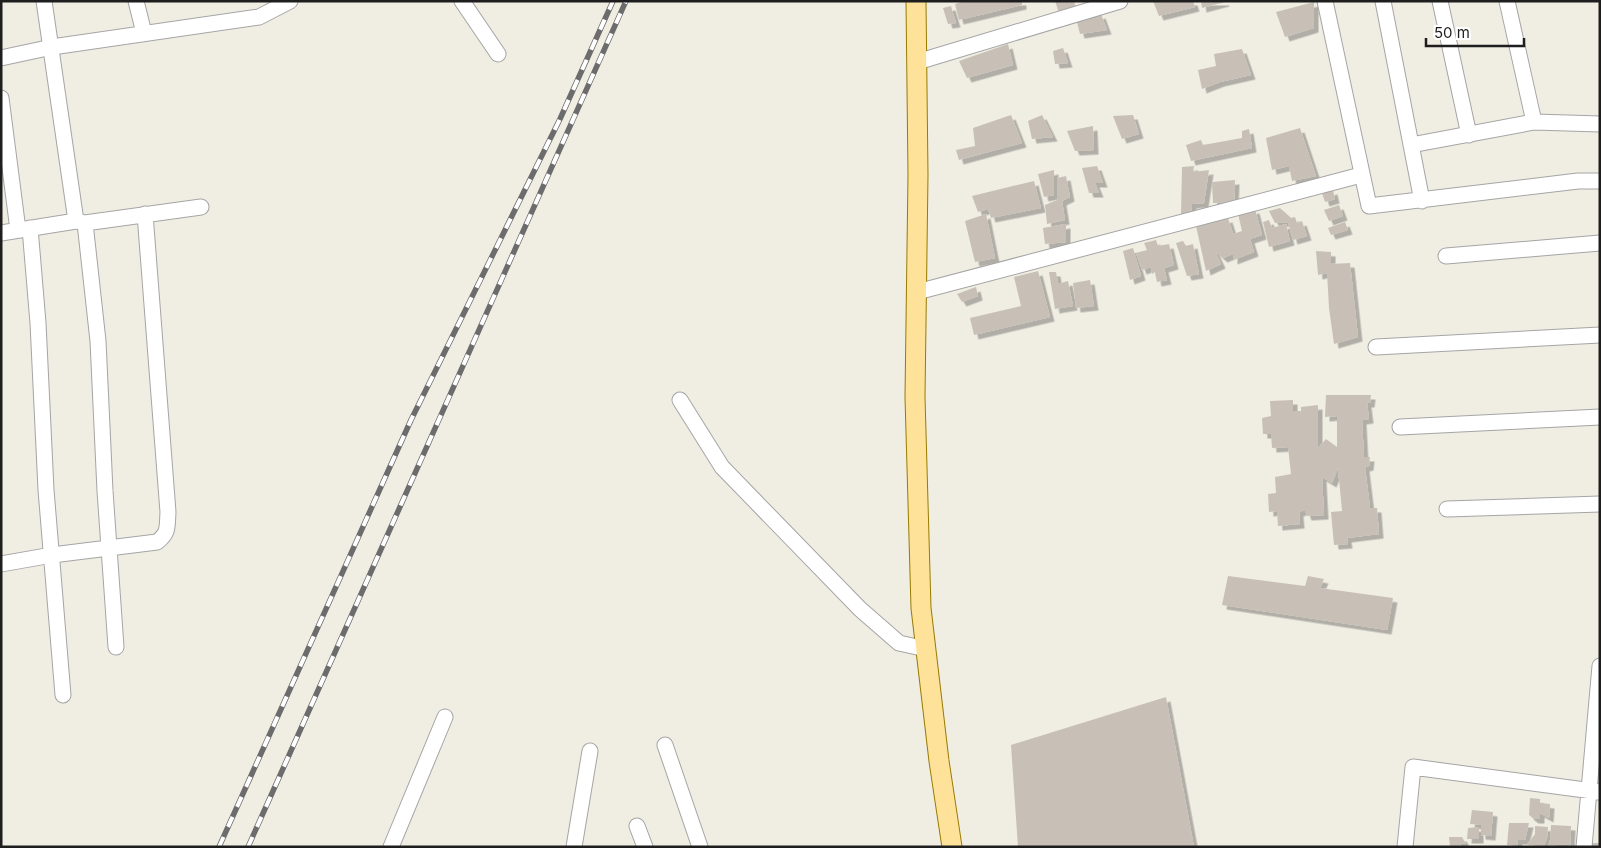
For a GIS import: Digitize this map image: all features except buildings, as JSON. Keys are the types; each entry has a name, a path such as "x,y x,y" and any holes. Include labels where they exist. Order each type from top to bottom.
{"main road":[{"path":"916,1 918,175 916,397 921,608 939,761 952,847"}],"street":[{"path":"44,1 98,341 105,491 116,647"},
{"path":"136,1 144,33"},
{"path":"1,58 52,47 259,16 290,1"},
{"path":"462,1 498,54"},
{"path":"917,62 1120,1"},
{"path":"1325,1 1369,206 1578,181 1600,181"},
{"path":"1383,1 1422,201"},
{"path":"1440,1 1468,134"},
{"path":"1507,1 1534,122"},
{"path":"1,98 38,323 46,490 63,695"},
{"path":"1411,145 1534,122 1600,124"},
{"path":"917,292 1362,175"},
{"path":"1,233 201,207"},
{"path":"1,564 52,555 157,542 164,537 167,529 168,512 145,214"},
{"path":"1446,256 1600,243"},
{"path":"1376,346 1600,336"},
{"path":"680,400 722,467 860,609 899,643 926,649"},
{"path":"1400,427 1600,417"},
{"path":"1447,509 1600,504"},
{"path":"1584,847 1594,791 1600,666"},
{"path":"391,847 445,717"},
{"path":"665,745 700,847"},
{"path":"574,847 590,751"},
{"path":"1405,847 1413,768 1594,791"},
{"path":"636,826 645,847"}],"railway":[{"path":"219,847 411,420 560,119 613,1"},
{"path":"248,847 626,1"}]}
